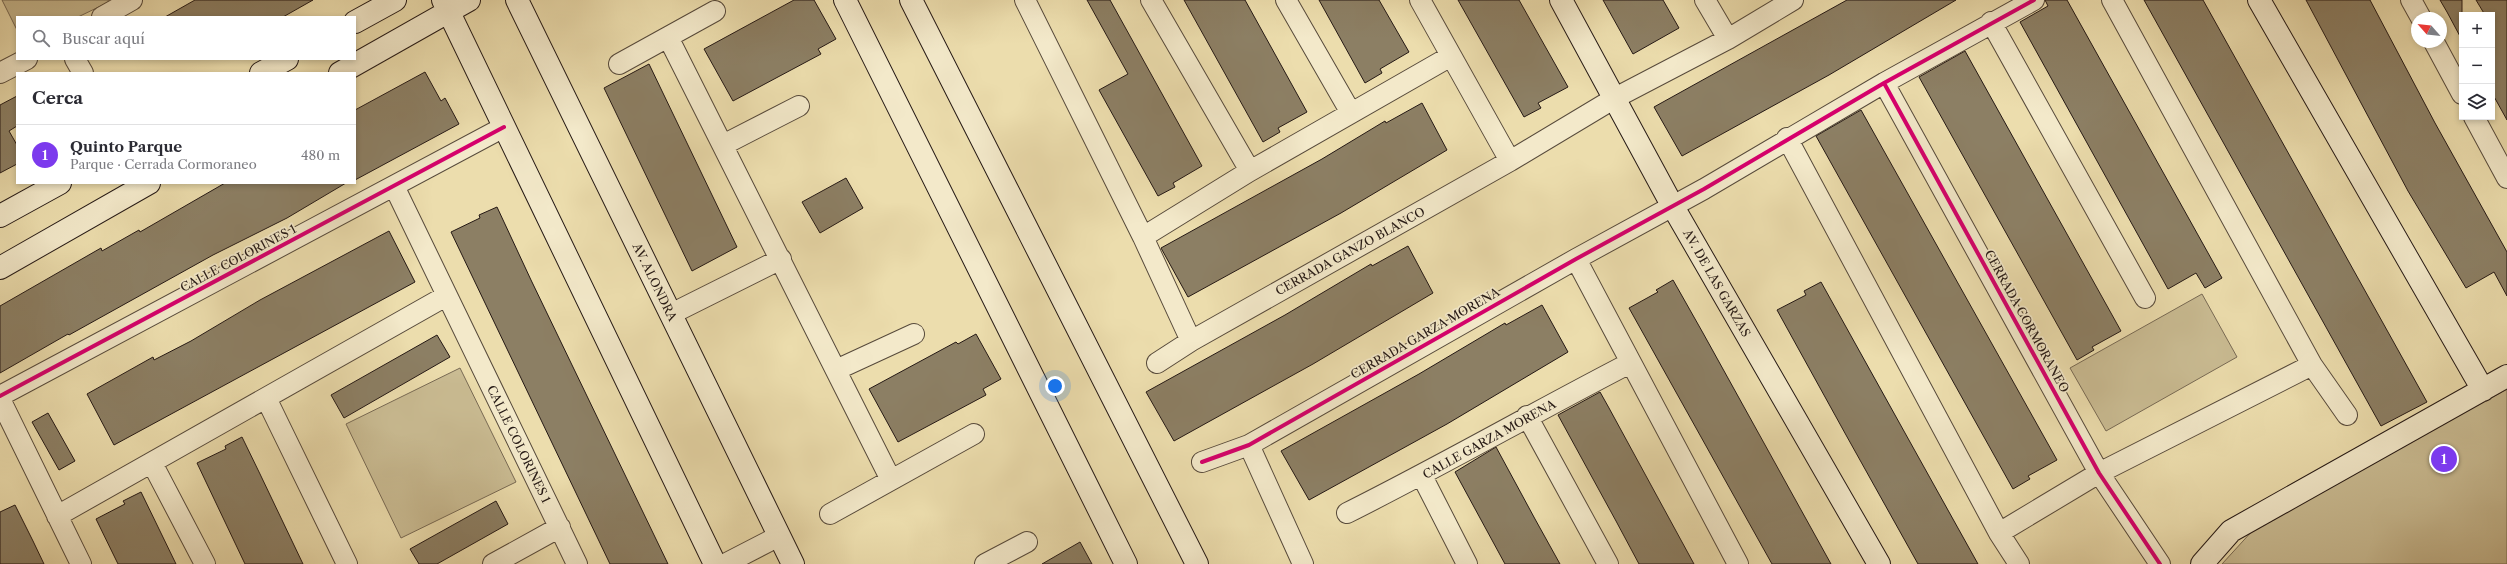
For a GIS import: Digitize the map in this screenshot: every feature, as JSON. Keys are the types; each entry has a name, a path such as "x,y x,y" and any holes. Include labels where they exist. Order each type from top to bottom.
{"main road":[{"path":"356,21 395,0"},
{"path":"342,72 446,6 469,0"},
{"name":"AV. ALONDRA","path":"517,0 793,564"},
{"path":"845,0 1126,564"},
{"path":"911,0 1197,564"},
{"name":"AV. DE LAS GARZAS","path":"1561,0 1615,98 1664,210 1879,564"},
{"path":"2259,0 2483,390"},
{"path":"446,6 715,564"},
{"path":"263,72 285,60"},
{"path":"0,216 58,184"},
{"path":"0,268 146,184"},
{"path":"2202,564 2231,531 2507,376"}],"street":[{"path":"104,16 132,0"},
{"path":"1025,0 1143,237 1191,341"},
{"path":"1151,0 1250,171"},
{"path":"1286,0 1351,113"},
{"path":"1420,0 1510,161"},
{"path":"1705,0 1728,39"},
{"name":"CERRADA GANZO BLANCO","path":"1157,363 1191,341 1510,161 1615,98 1728,39 1793,0"},
{"path":"1664,210 1704,189 1787,138 1991,22 2034,0"},
{"path":"2112,0 2312,365 2347,415"},
{"path":"2411,0 2418,12"},
{"path":"619,64 715,11"},
{"path":"1991,22 2145,298"},
{"path":"668,37 891,480"},
{"path":"2437,48 2459,88"},
{"path":"1143,237 1250,171 1451,56"},
{"path":"0,73 25,60"},
{"path":"76,60 82,72"},
{"name":"CERRADA CORMORANEO","path":"1884,83 2099,473 2160,564"},
{"path":"723,145 799,106"},
{"path":"2476,120 2507,178"},
{"name":"CALLE COLORINES 1","path":"0,396 504,127"},
{"path":"1787,138 2000,533 2019,564"},
{"name":"CALLE COLORINES 1","path":"394,186 577,564"},
{"name":"CERRADA GARZA MORENA","path":"1202,462 1248,445 1664,210"},
{"path":"670,314 781,259"},
{"path":"1576,259 1738,564"},
{"path":"57,516 446,296"},
{"path":"836,370 914,334"},
{"name":"CALLE GARZA MORENA","path":"1347,513 1422,476 1527,416 1630,362"},
{"path":"2000,533 2099,473 2312,365"},
{"path":"266,398 347,564"},
{"path":"0,399 81,564"},
{"path":"1527,416 1608,564"},
{"path":"830,514 974,434"},
{"path":"1248,445 1303,564"},
{"path":"152,463 205,564"},
{"path":"1422,476 1467,564"},
{"path":"493,564 560,527"},
{"path":"725,564 779,536"},
{"path":"985,564 1027,542"}],"shaded area":[{"path":"2,0 108,0 109,2 80,16 16,16 16,28"},
{"path":"2202,294 2237,357 2106,431 2070,368"},
{"path":"460,368 516,482 401,538 346,424"},
{"path":"2507,389 2507,564 2222,564 2254,529"}],"building":[{"path":"195,0 313,0 285,16 167,16"},
{"path":"794,0 814,0 836,39 818,49 821,54 733,101 704,49"},
{"path":"1087,0 1110,0 1202,166 1173,183 1175,187 1158,196 1099,90 1128,74"},
{"path":"1184,0 1245,0 1307,112 1278,128 1280,132 1263,142"},
{"path":"1319,0 1379,0 1409,52 1380,69 1382,73 1365,83"},
{"path":"1458,0 1519,0 1568,87 1538,103 1541,108 1524,117"},
{"path":"1603,0 1663,0 1679,28 1633,54"},
{"path":"1847,0 1956,0 1829,75 1682,156 1654,107"},
{"path":"2045,0 2067,0 2222,278 2205,288 2196,273 2168,289 2020,22 2048,6"},
{"path":"2144,0 2203,0 2427,402 2381,426"},
{"path":"2306,0 2370,0 2435,123 2507,252 2507,296 2494,272 2466,288 2408,191"},
{"path":"2440,0 2462,0 2462,12 2459,12 2459,34"},
{"path":"2476,0 2507,0 2507,120 2495,98 2495,12 2483,12"},
{"path":"1965,51 2121,331 2092,347 2094,350 2077,360 1919,77"},
{"path":"649,64 737,247 692,271 604,88"},
{"path":"425,72 441,101 445,98 459,124 356,179 356,109"},
{"path":"16,97 16,127 9,131 16,143 16,165 0,173 0,105"},
{"path":"1422,103 1447,150 1341,213 1188,297 1161,248 1322,159 1385,121 1386,123"},
{"path":"1861,110 2057,460 2028,476 2030,479 2013,489 1816,136"},
{"path":"846,178 863,208 820,233 802,202"},
{"path":"223,184 344,184 287,218 213,255 0,373 0,306 101,248 102,251 139,230 140,232"},
{"path":"497,207 668,564 610,564 451,232 480,218 479,215"},
{"path":"389,231 415,282 114,445 87,394 153,357 154,360 191,341 260,300"},
{"path":"1408,246 1433,293 1313,364 1174,441 1146,392 1285,315 1371,264 1372,266"},
{"path":"1673,280 1831,564 1772,564 1629,308 1658,292 1656,290"},
{"path":"1821,282 1978,564 1918,564 1846,435 1777,310 1806,295 1804,291"},
{"path":"1542,305 1568,352 1447,424 1309,500 1281,451 1419,374 1505,323 1506,325"},
{"path":"976,334 1001,379 983,389 986,395 898,442 869,389 956,342 958,344"},
{"path":"437,335 450,357 344,418 331,395"},
{"path":"1600,392 1694,564 1639,564 1558,415"},
{"path":"48,413 75,461 59,470 32,422"},
{"path":"242,437 303,564 245,564 197,463 226,449 225,446"},
{"path":"1496,447 1560,564 1505,564 1455,472"},
{"path":"141,492 176,564 118,564 96,519 125,504 123,501"},
{"path":"496,501 508,524 437,564 419,564 410,549"},
{"path":"15,505 44,564 0,564 0,512"},
{"path":"1080,542 1092,564 1042,564"}],"cycle path":[{"path":"1202,462 1249,445 1576,259 1704,189 1884,83 2034,0"},
{"path":"1884,83 2099,473 2160,564"},
{"path":"0,396 504,127"}],"place":[{"name":"Quinto Parque","path":"2444,459"}]}
